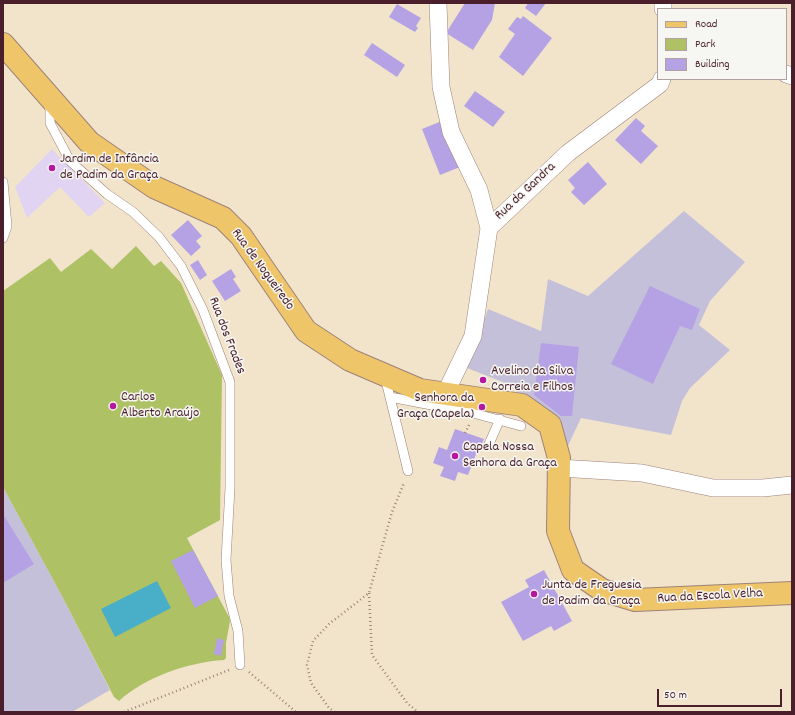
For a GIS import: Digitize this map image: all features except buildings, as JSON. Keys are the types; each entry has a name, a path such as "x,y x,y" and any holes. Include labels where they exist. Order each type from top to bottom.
{"main road":[{"name":"Rua de Nogueiredo","path":"3,44 28,70 50,98 89,142 154,187 223,218 241,236 306,332 387,386 445,394"},
{"name":"Rua da Escola Velha","path":"445,394 522,405 550,426 559,458 558,531 573,570 602,590 635,600 792,593"}],"street":[{"path":"438,3 442,87 451,132 479,190 489,228"},
{"name":"Rua da Gandra","path":"445,394 473,336 489,228 568,153 660,84 662,80"},
{"path":"559,468 642,473 713,488 763,488 792,485"}],"lane":[{"name":"Rua dos Frades","path":"50,98 50,123 70,161 107,194 133,212 159,237 181,266 203,310 228,375 230,382 232,423 226,560 229,596 238,631 240,665"},
{"path":"3,182 7,226 3,238"},
{"path":"387,386 521,426"},
{"path":"387,386 408,471"},
{"path":"489,444 500,419"}],"path":[{"path":"408,471 392,512 369,593 372,655 407,703 418,712"},
{"path":"335,712 329,708 311,683 307,665 313,641 329,624 369,593"},
{"path":"124,712 240,665 255,676 282,702 296,712"}],"shaded area":[{"name":"Jardim de Infância de Padim da Graça","path":"52,149 105,203 89,217 60,187 27,218 15,187"},
{"path":"684,211 745,262 710,301 699,325 730,350 690,388 682,401 671,435 581,418 567,448 510,385 467,368 488,309 541,331 548,279 588,296"},
{"path":"3,487 63,598 110,690 72,712 3,712"}],"green space":[{"name":"Carlos Alberto Araújo","path":"136,246 154,266 161,261 181,283 222,375 220,520 187,538 230,621 226,643 226,658 224,660 196,664 168,672 141,685 119,701 114,697 3,487 3,291 50,258 61,272 91,249 112,269"}],"water":[{"path":"157,581 171,608 115,637 101,609"}],"place":[{"name":"Jardim de Infância de Padim da Graça","path":"52,168"},
{"name":"Avelino da Silva Correia e Filhos","path":"483,380"},
{"name":"Carlos Alberto Araújo","path":"113,406"},
{"name":"Senhora da Graça (Capela)","path":"482,407"},
{"name":"Capela Nossa Senhora da Graça","path":"455,456"},
{"name":"Junta de Freguesia de Padim da Graça","path":"534,594"}]}
